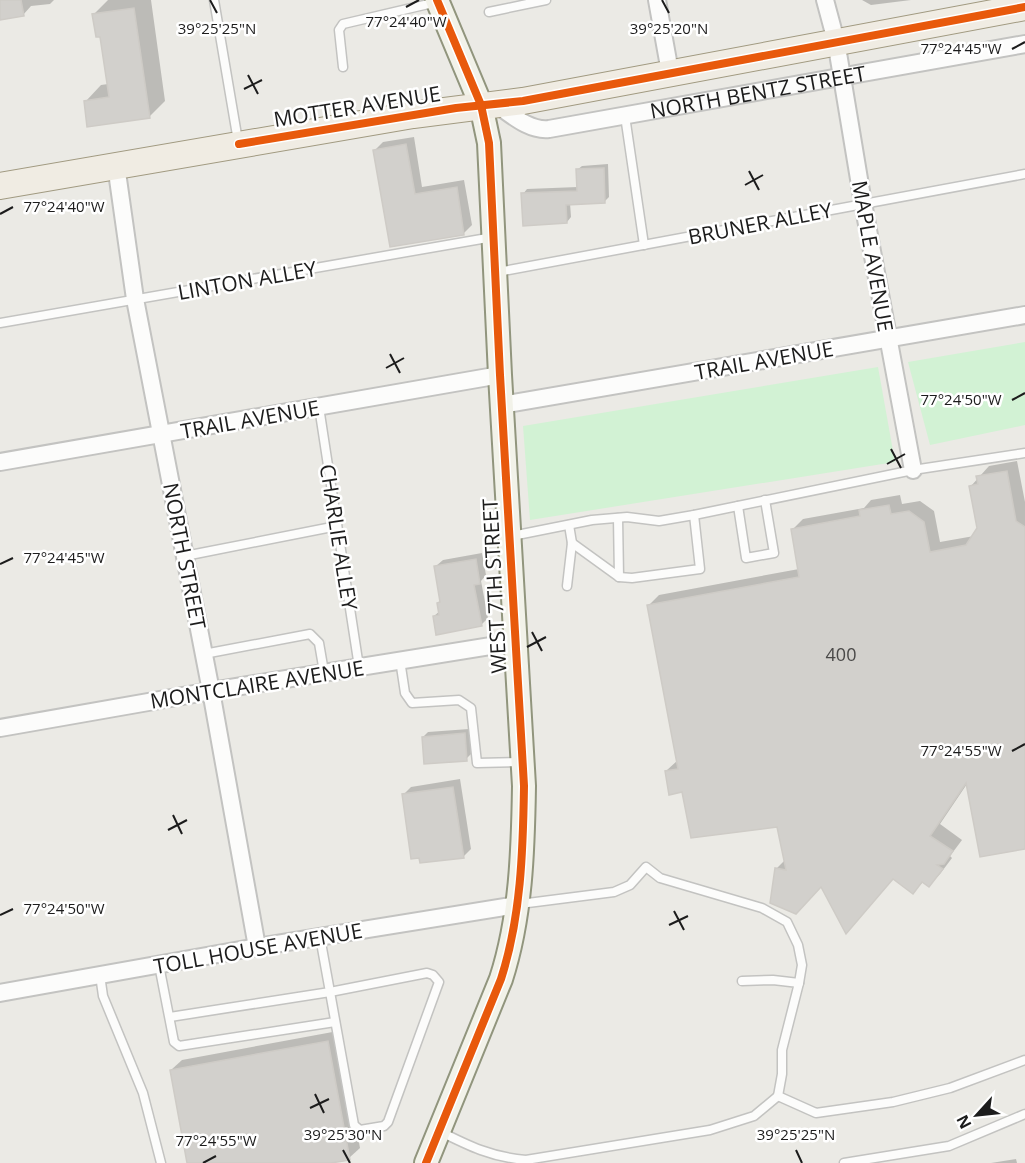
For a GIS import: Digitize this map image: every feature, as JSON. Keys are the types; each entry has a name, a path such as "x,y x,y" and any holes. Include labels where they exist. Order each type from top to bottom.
{"main road":[{"name":"WEST 7TH STREET","path":"426,1163 510,952 524,846 523,762 494,273 489,104 437,1"},
{"name":"NORTH BENTZ STREET","path":"489,104 523,100 1025,7"},
{"name":"MOTTER AVENUE","path":"0,186 239,144 489,104"}],"street":[{"path":"657,0 670,72"},
{"name":"MAPLE AVENUE","path":"825,0 836,41 863,203 913,471"},
{"name":"NORTH BENTZ STREET","path":"489,104 530,127 540,130 1025,44"},
{"name":"NORTH STREET","path":"116,165 135,299 211,691 257,947"},
{"name":"TRAIL AVENUE","path":"502,405 1025,315"},
{"name":"TRAIL AVENUE","path":"0,462 500,375"},
{"name":"MONTCLAIRE AVENUE","path":"0,728 324,672 515,642"},
{"name":"TOLL HOUSE AVENUE","path":"0,993 517,904"}],"lane":[{"path":"214,0 239,144"},
{"path":"489,12 545,0"},
{"path":"343,67 339,30 343,24 437,1"},
{"path":"625,116 644,245"},
{"name":"BRUNER ALLEY","path":"494,273 1025,174"},
{"name":"LINTON ALLEY","path":"0,323 493,237"},
{"name":"CHARLIE ALLEY","path":"319,407 359,667"},
{"path":"510,536 592,520 618,518 659,521 913,471 1025,453"},
{"path":"738,506 746,558 774,552 765,500"},
{"path":"572,543 619,577 632,578 700,569 694,515"},
{"path":"618,518 619,577"},
{"path":"567,586 572,543 569,525"},
{"path":"185,556 337,526"},
{"path":"204,654 310,634 319,644 324,672"},
{"path":"400,660 405,693 412,703 459,700 471,708 477,763 523,762"},
{"path":"439,1131 482,1152 504,1159 525,1161 710,1130 754,1116 778,1096 782,1074 782,1050 802,965 798,945 787,922 762,908 660,878 646,867 630,885 615,892 517,904"},
{"path":"170,1017 330,992 427,973 433,975 439,982 388,1122 384,1126 360,1131 354,1125 335,1022 330,992 320,937"},
{"path":"159,965 174,1042 179,1046 335,1022"},
{"path":"100,975 103,996 143,1093 161,1163"},
{"path":"742,981 773,980 799,983"},
{"path":"778,1096 816,1113 893,1102 950,1089 1025,1060"},
{"path":"844,1163 949,1146 1025,1114"}],"green space":[{"path":"1025,342 1025,425 930,445 908,362"},
{"path":"878,367 895,462 530,520 523,426"}],"building":[{"path":"0,0 21,0 24,16 0,20"},
{"path":"134,8 150,118 87,127 84,101 109,97 100,37 96,37 92,14"},
{"path":"406,144 415,194 457,187 464,235 390,247 373,150"},
{"path":"604,168 605,203 566,205 567,223 523,226 521,193 577,191 576,169"},
{"path":"1007,471 1016,521 1025,527 1025,849 980,857 966,783 930,836 953,851 944,864 937,865 943,869 929,887 922,882 913,894 893,879 846,934 821,887 796,914 770,903 775,868 786,870 777,827 691,838 682,792 669,795 665,771 678,769 647,605 799,577 791,529 860,516 859,510 889,505 891,514 909,511 924,522 930,552 966,545 977,528 969,486 978,484 976,476"},
{"path":"476,559 480,584 474,585 482,626 436,635 433,616 439,615 437,603 440,602 434,566"},
{"path":"465,733 467,761 424,764 422,737"},
{"path":"453,787 464,858 420,863 419,858 411,859 402,794"},
{"path":"328,1041 350,1160 331,1163 187,1163 170,1070"}],"cycle path":[{"path":"426,1163 501,979 508,956 520,884 524,786 489,143 481,105 437,0"},
{"path":"239,144 456,108 523,101 1025,7"}]}
